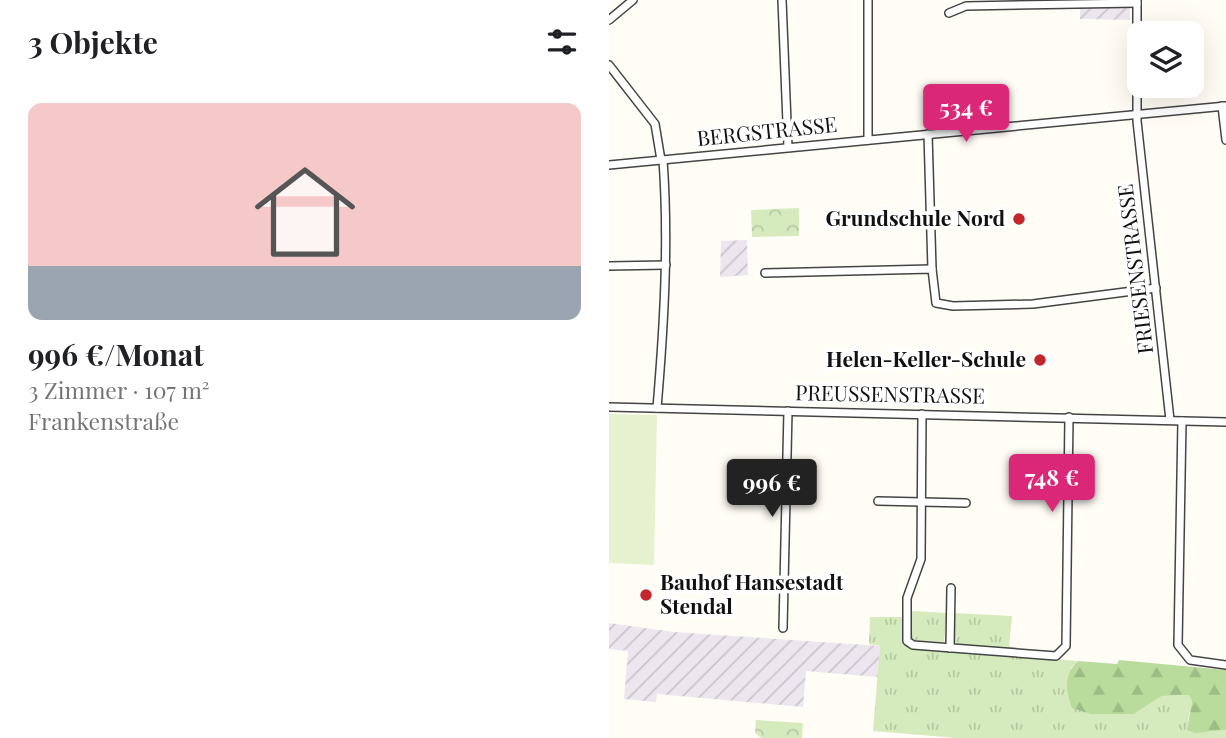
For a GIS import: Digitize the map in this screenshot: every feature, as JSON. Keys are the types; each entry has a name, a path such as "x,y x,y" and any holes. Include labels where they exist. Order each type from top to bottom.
{"street":[{"path":"609,20 632,0"},
{"path":"782,0 788,147"},
{"path":"868,0 868,140"},
{"path":"949,13 966,6 1137,1"},
{"name":"FRIESENSTRASSE","path":"1137,1 1136,114 1170,420"},
{"path":"609,65 656,124 662,160 666,265 663,351 657,408"},
{"path":"1224,106 1226,140"},
{"name":"BERGSTRASSE","path":"609,165 1224,106"},
{"path":"928,134 933,298 942,305 1034,304 1156,288"},
{"path":"609,266 666,265"},
{"path":"765,273 932,269"},
{"name":"PREUSSENSTRASSE","path":"609,407 1069,416 1226,422"},
{"path":"783,628 788,411"},
{"path":"922,414 921,559 907,598 906,636 913,645 1060,655 1066,646 1069,416"},
{"path":"1182,421 1178,645 1190,660 1226,665"},
{"path":"878,501 966,503"},
{"path":"950,648 951,588"}],"shaded area":[{"path":"1080,6 1126,6 1130,8 1130,20 1080,19"},
{"path":"747,240 748,275 720,277 721,241"},
{"path":"609,623 674,632 880,646 878,677 806,671 803,707 657,694 656,702 624,699 628,651 609,649"}],"green space":[{"path":"799,208 799,236 752,237 751,210"},
{"path":"609,414 657,415 654,565 609,563"},
{"path":"912,611 947,613 944,642 911,640"},
{"path":"954,613 1012,616 1009,646 1027,650 957,645 953,637"},
{"path":"870,617 903,617 902,641 909,648 1078,661 1071,668 1091,714 1134,714 1162,696 1189,695 1192,702 1188,721 1207,732 1226,730 1226,738 957,738 873,731 880,646 869,644"},
{"path":"1119,660 1226,670 1226,730 1195,733 1187,730 1192,702 1189,695 1162,696 1134,714 1091,714 1072,708 1067,683 1073,666 1078,661 1117,664"},
{"path":"756,720 803,723 802,738 761,738 755,733"}],"place":[{"name":"Grundschule Nord","path":"1019,219"},
{"name":"Helen-Keller-Schule","path":"1040,360"},
{"name":"Bauhof Hansestadt Stendal","path":"646,595"}]}
